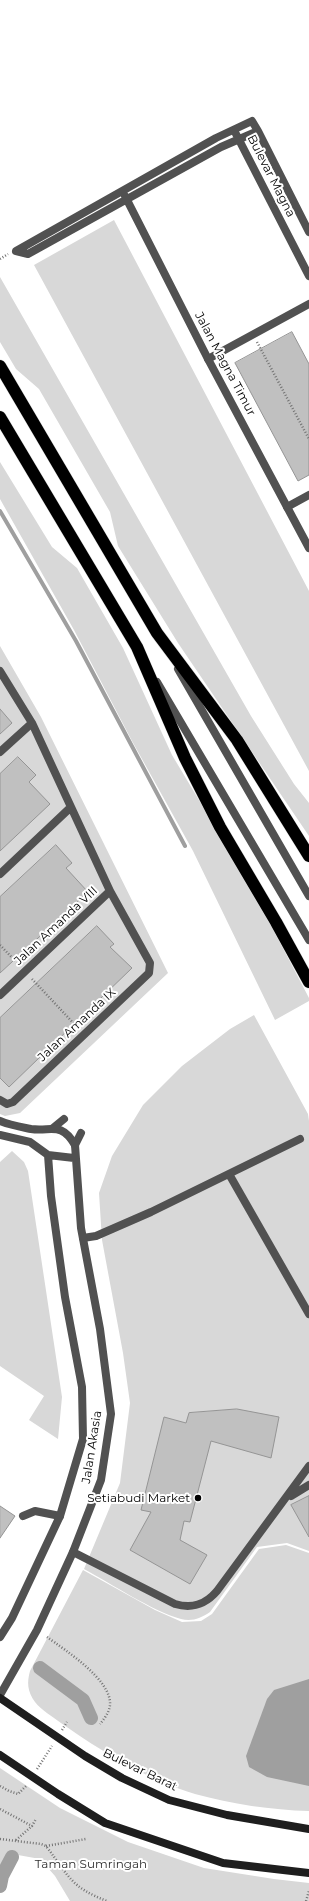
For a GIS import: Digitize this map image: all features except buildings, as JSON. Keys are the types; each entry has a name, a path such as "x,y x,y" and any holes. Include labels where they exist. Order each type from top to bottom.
{"highway":[{"path":"0,366 157,633 237,740 309,856"},
{"path":"0,417 137,647 185,758 220,827 276,922 309,982"}],"main road":[{"name":"Bulevar Barat","path":"0,1697 85,1756 122,1778 169,1800 227,1815 309,1829"},
{"path":"0,1754 32,1777 105,1823 223,1863 309,1872"}],"street":[{"name":"Bulevar Magna","path":"309,232 252,121 234,129 309,276"},
{"path":"234,129 16,250 28,254 221,147 258,131"},
{"name":"Jalan Magna Timur","path":"122,191 208,359 309,548"},
{"path":"208,359 309,304"},
{"path":"287,507 309,495"},
{"path":"157,633 309,896"},
{"path":"137,647 309,940"},
{"path":"0,671 32,723 110,891"},
{"path":"0,752 32,723"},
{"path":"0,874 70,807"},
{"name":"Jalan Amanda IX","path":"0,1100 7,1104 13,1102 149,973 150,963 110,891"},
{"name":"Jalan Amanda VIII","path":"0,995 110,891"},
{"path":"53,1128 64,1119"},
{"path":"0,1121 32,1129 53,1128 70,1138 74,1145 81,1133"},
{"path":"30,1142 32,1129"},
{"path":"0,1135 30,1142 48,1154 74,1158"},
{"path":"83,1238 96,1236 300,1139"},
{"name":"Jalan Akasia","path":"0,1697 37,1630 74,1552 102,1480 111,1414 100,1330 83,1238 74,1158 74,1145"},
{"name":"Jalan Akasia","path":"0,1637 12,1618 60,1516 83,1439 82,1387 64,1297 51,1196 48,1154"},
{"path":"229,1174 309,1314"},
{"path":"74,1552 175,1604 182,1606 196,1606 208,1601 217,1591 287,1498 309,1466"},
{"path":"287,1498 309,1485"},
{"path":"23,1516 35,1512 60,1516"}],"path":[{"path":"253,334 309,439"},
{"path":"0,945 85,1035"},
{"path":"46,1637 91,1671 104,1685 110,1704 107,1715 100,1724"},
{"path":"0,1786 18,1794 22,1791 67,1722"},
{"path":"0,1808 32,1826"},
{"path":"16,1841 32,1826 36,1819"},
{"path":"0,1839 46,1846 86,1839"},
{"path":"46,1846 75,1885 88,1894 107,1901"},
{"path":"306,1901 309,1891"}],"green space":[{"path":"114,220 309,591 309,771 34,265"},
{"path":"0,277 251,716 294,784 309,803 309,836 178,643 118,546 110,512 39,389 16,369 0,342"},
{"path":"0,462 52,547 77,568 123,648 172,755 251,887 309,998 309,1001 275,1020 193,851 132,741 74,630 0,499"},
{"path":"0,646 41,717 168,973 20,1113 5,1116 0,1114"},
{"path":"254,1015 308,1114 309,1121 309,1551 287,1543 257,1547 210,1612 196,1619 185,1620 145,1604 84,1569 120,1483 130,1403 123,1353 102,1240 99,1193 112,1156 143,1105 182,1066 230,1029"},
{"path":"12,1151 24,1162 28,1171 62,1397 58,1439 29,1420 44,1396 0,1366 0,1162"},
{"path":"286,1545 309,1553 309,1811 266,1808 223,1801 195,1794 160,1781 125,1764 92,1744 44,1711 32,1698 28,1686 30,1671 83,1570 155,1610 182,1622 201,1621 212,1614 259,1549"},
{"name":"Taman Sumringah","path":"0,1768 60,1808 128,1842 204,1868 309,1883 309,1901 70,1901 55,1876 40,1859 7,1853 0,1866"}],"shaded area":[{"path":"309,1679 309,1786 267,1777 249,1767 246,1756 267,1699 274,1690"}],"waterway":[{"path":"0,511 76,641 185,846"},
{"path":"40,1668 83,1700 91,1718"},
{"path":"0,1886 2,1876 12,1857"}],"place":[{"name":"Setiabudi Market","path":"198,1498"}]}
